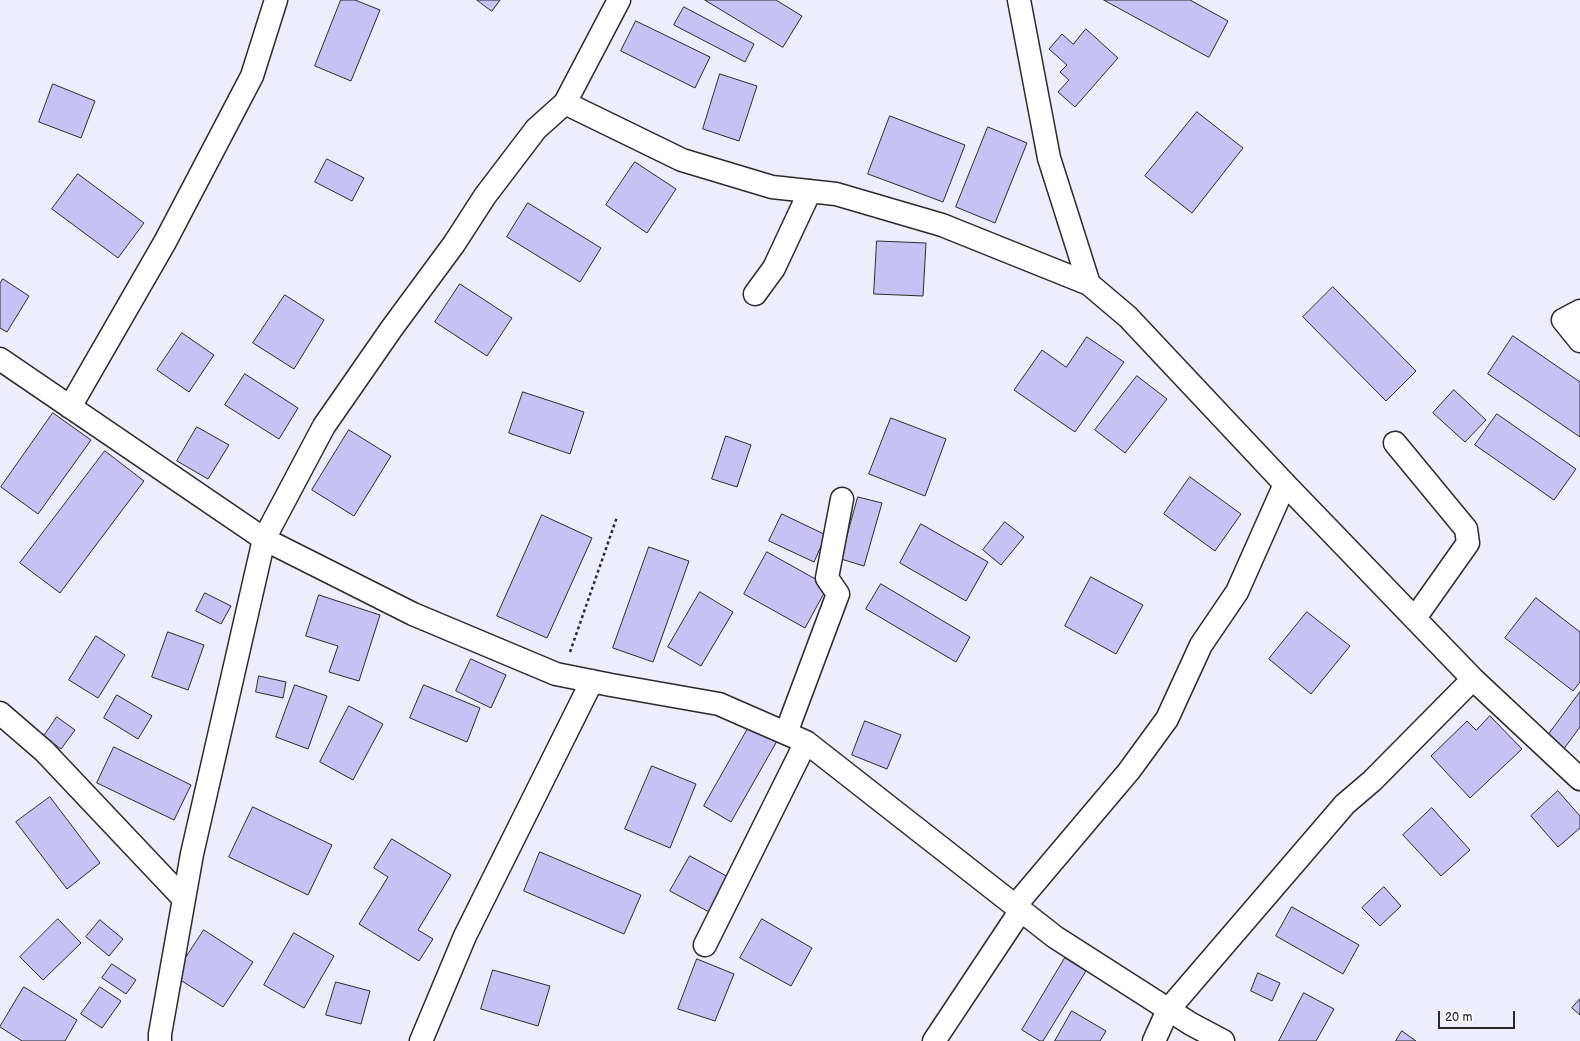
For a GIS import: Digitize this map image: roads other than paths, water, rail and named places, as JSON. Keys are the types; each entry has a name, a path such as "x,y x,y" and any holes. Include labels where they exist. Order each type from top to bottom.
{"street":[{"path":"70,407 165,242 252,76 276,0"},
{"path":"160,1041 183,898 264,539 324,426 392,328 454,244 485,196 536,129 565,103 619,0"},
{"path":"1020,0 1048,158 1089,284"},
{"path":"565,103 682,160 772,187 836,194 942,225 1089,284 1128,317 1285,484 1473,679 1580,779"},
{"path":"755,294 774,268 810,191"},
{"path":"1580,311 1563,320 1580,341"},
{"path":"0,359 264,539 413,614 561,675 719,704 806,742 1055,937 1168,1010 1223,1041"},
{"path":"1395,443 1466,529 1468,543 1414,618"},
{"path":"934,1041 1018,908 1128,771 1167,719 1201,645 1237,592 1285,484"},
{"path":"786,733 838,594 827,578 842,499"},
{"path":"1154,1041 1168,1010 1344,804 1372,781 1473,679"},
{"path":"421,1041 465,936 592,681"},
{"path":"0,713 44,751 183,898"},
{"path":"705,945 806,742"}]}
